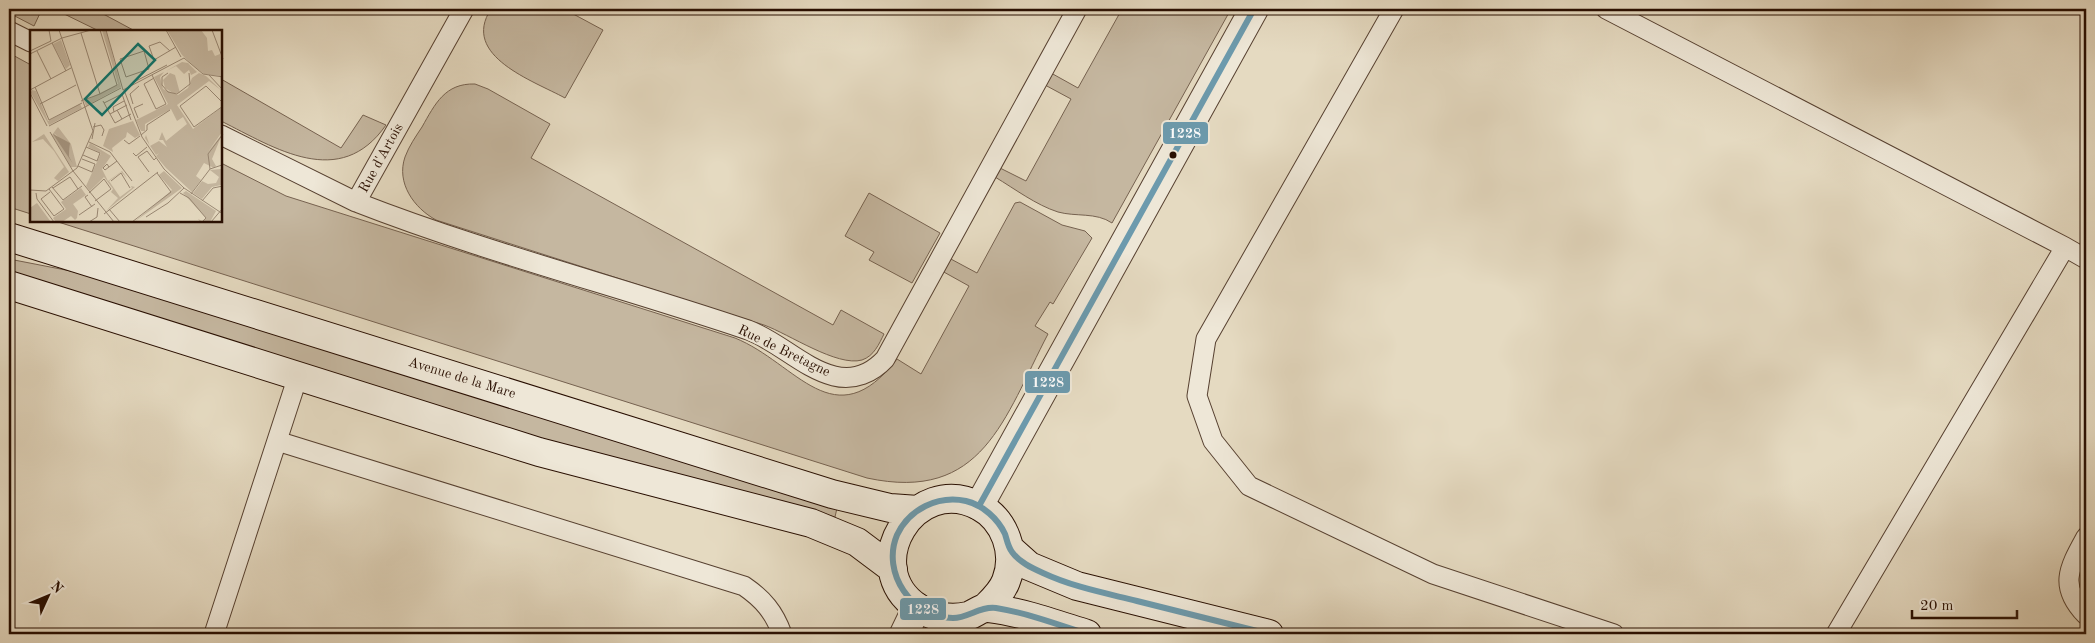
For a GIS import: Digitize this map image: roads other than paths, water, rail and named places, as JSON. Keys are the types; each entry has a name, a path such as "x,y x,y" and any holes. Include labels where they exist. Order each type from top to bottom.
{"street":[{"path":"904,634 917,608 933,615 951,618 969,616 986,608 1006,582 1010,566 1010,549 999,524 979,506 1254,9"},
{"name":"Avenue de la Mare","path":"9,237 832,494 890,508 918,510"},
{"name":"Avenue de la Mare","path":"9,285 539,452 811,523 857,542 893,569"},
{"name":"Avenue de la Mare","path":"917,608 897,584 893,569 892,552 896,536 905,521 918,510 941,500 967,502 979,506"},
{"path":"1010,549 1029,566 1078,586 1269,634"},
{"path":"986,608 1025,616 1087,634"}],"lane":[{"name":"Rue d'Artois","path":"222,135 356,202 464,9"},
{"name":"Rue de Bretagne","path":"356,202 412,224 750,331 814,367 834,376 852,378 874,370 885,359 1077,9"},
{"path":"1394,9 1206,339 1198,396 1213,441 1248,486 1433,574 1614,634"},
{"path":"1606,9 2086,259"},
{"path":"9,31 30,42"},
{"path":"1836,634 2064,247"},
{"path":"214,634 298,376"},
{"path":"277,440 744,586 768,606 776,618 782,634"},
{"path":"2086,537 2069,572 2068,589 2078,607 2086,615"}]}
